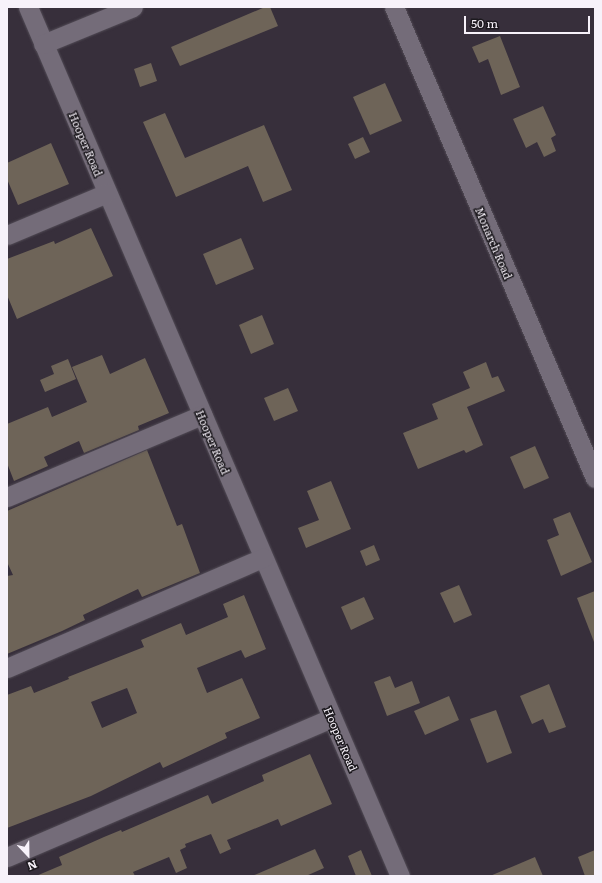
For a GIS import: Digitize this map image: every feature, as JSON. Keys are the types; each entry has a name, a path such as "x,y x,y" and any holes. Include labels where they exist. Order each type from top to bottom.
{"street":[{"name":"Hooper Road","path":"28,7 400,876"},
{"path":"43,44 133,7"},
{"name":"Monarch Road","path":"394,7 595,478"},
{"path":"7,235 107,193"},
{"path":"7,497 202,415"},
{"path":"7,668 263,558"},
{"path":"7,857 332,718"}],"building":[{"path":"265,7 270,7 278,26 180,66 171,47"},
{"path":"500,36 520,87 501,95 488,59 479,63 472,47"},
{"path":"151,63 157,81 140,87 134,69"},
{"path":"385,83 402,121 370,135 353,97"},
{"path":"543,106 556,135 551,138 556,151 544,157 537,142 526,148 513,119"},
{"path":"165,113 185,158 264,125 292,190 263,202 248,166 176,197 143,122"},
{"path":"363,137 370,152 355,159 348,144"},
{"path":"51,143 69,184 18,205 7,179 7,163"},
{"path":"91,228 113,276 17,319 7,295 7,259 54,241 55,244"},
{"path":"241,238 254,269 216,285 203,254"},
{"path":"262,315 274,344 251,354 239,325"},
{"path":"102,355 110,374 145,358 169,413 138,426 139,430 84,453 79,441 44,457 48,466 14,481 7,463 7,424 48,407 52,417 87,402 72,367"},
{"path":"68,359 76,379 45,392 40,380 54,374 51,366"},
{"path":"486,362 492,378 498,376 505,391 467,407 483,445 466,453 464,450 418,469 403,433 438,419 432,404 470,388 463,372"},
{"path":"288,388 298,411 274,421 264,398"},
{"path":"535,446 549,478 524,489 510,457"},
{"path":"147,450 177,526 182,524 200,573 142,597 138,589 83,615 85,620 7,654 7,576 13,575 7,562 7,511"},
{"path":"331,481 351,529 306,548 298,528 319,520 307,491"},
{"path":"570,512 592,562 561,576 547,540 559,535 553,519"},
{"path":"374,545 380,560 366,566 360,551"},
{"path":"459,585 472,615 454,623 440,593"},
{"path":"595,591 595,642 594,642 577,598"},
{"path":"244,595 266,649 245,658 241,650 197,668 207,693 242,678 260,718 225,733 227,738 163,768 160,762 91,796 7,828 7,695 31,686 34,693 69,679 68,677 144,647 141,640 181,623 186,635 228,617 223,604","holes":["127,688 137,713 102,728 91,702"]},
{"path":"364,597 374,619 351,630 341,607"},
{"path":"390,676 395,688 412,681 420,703 387,716 374,682"},
{"path":"549,684 566,727 549,733 543,719 532,724 520,696"},
{"path":"449,696 459,720 425,735 414,711"},
{"path":"496,710 512,753 487,763 470,719"},
{"path":"310,754 332,804 281,826 278,819 227,840 231,849 220,854 211,834 185,844 186,847 180,850 187,868 176,873 169,857 133,872 135,876 36,876 62,865 59,857 208,795 212,804 264,781 262,775"},
{"path":"315,849 324,868 306,876 252,876"},
{"path":"361,850 372,876 356,876 348,856"},
{"path":"595,850 595,876 585,876 578,857"},
{"path":"535,857 543,876 490,876"}]}
